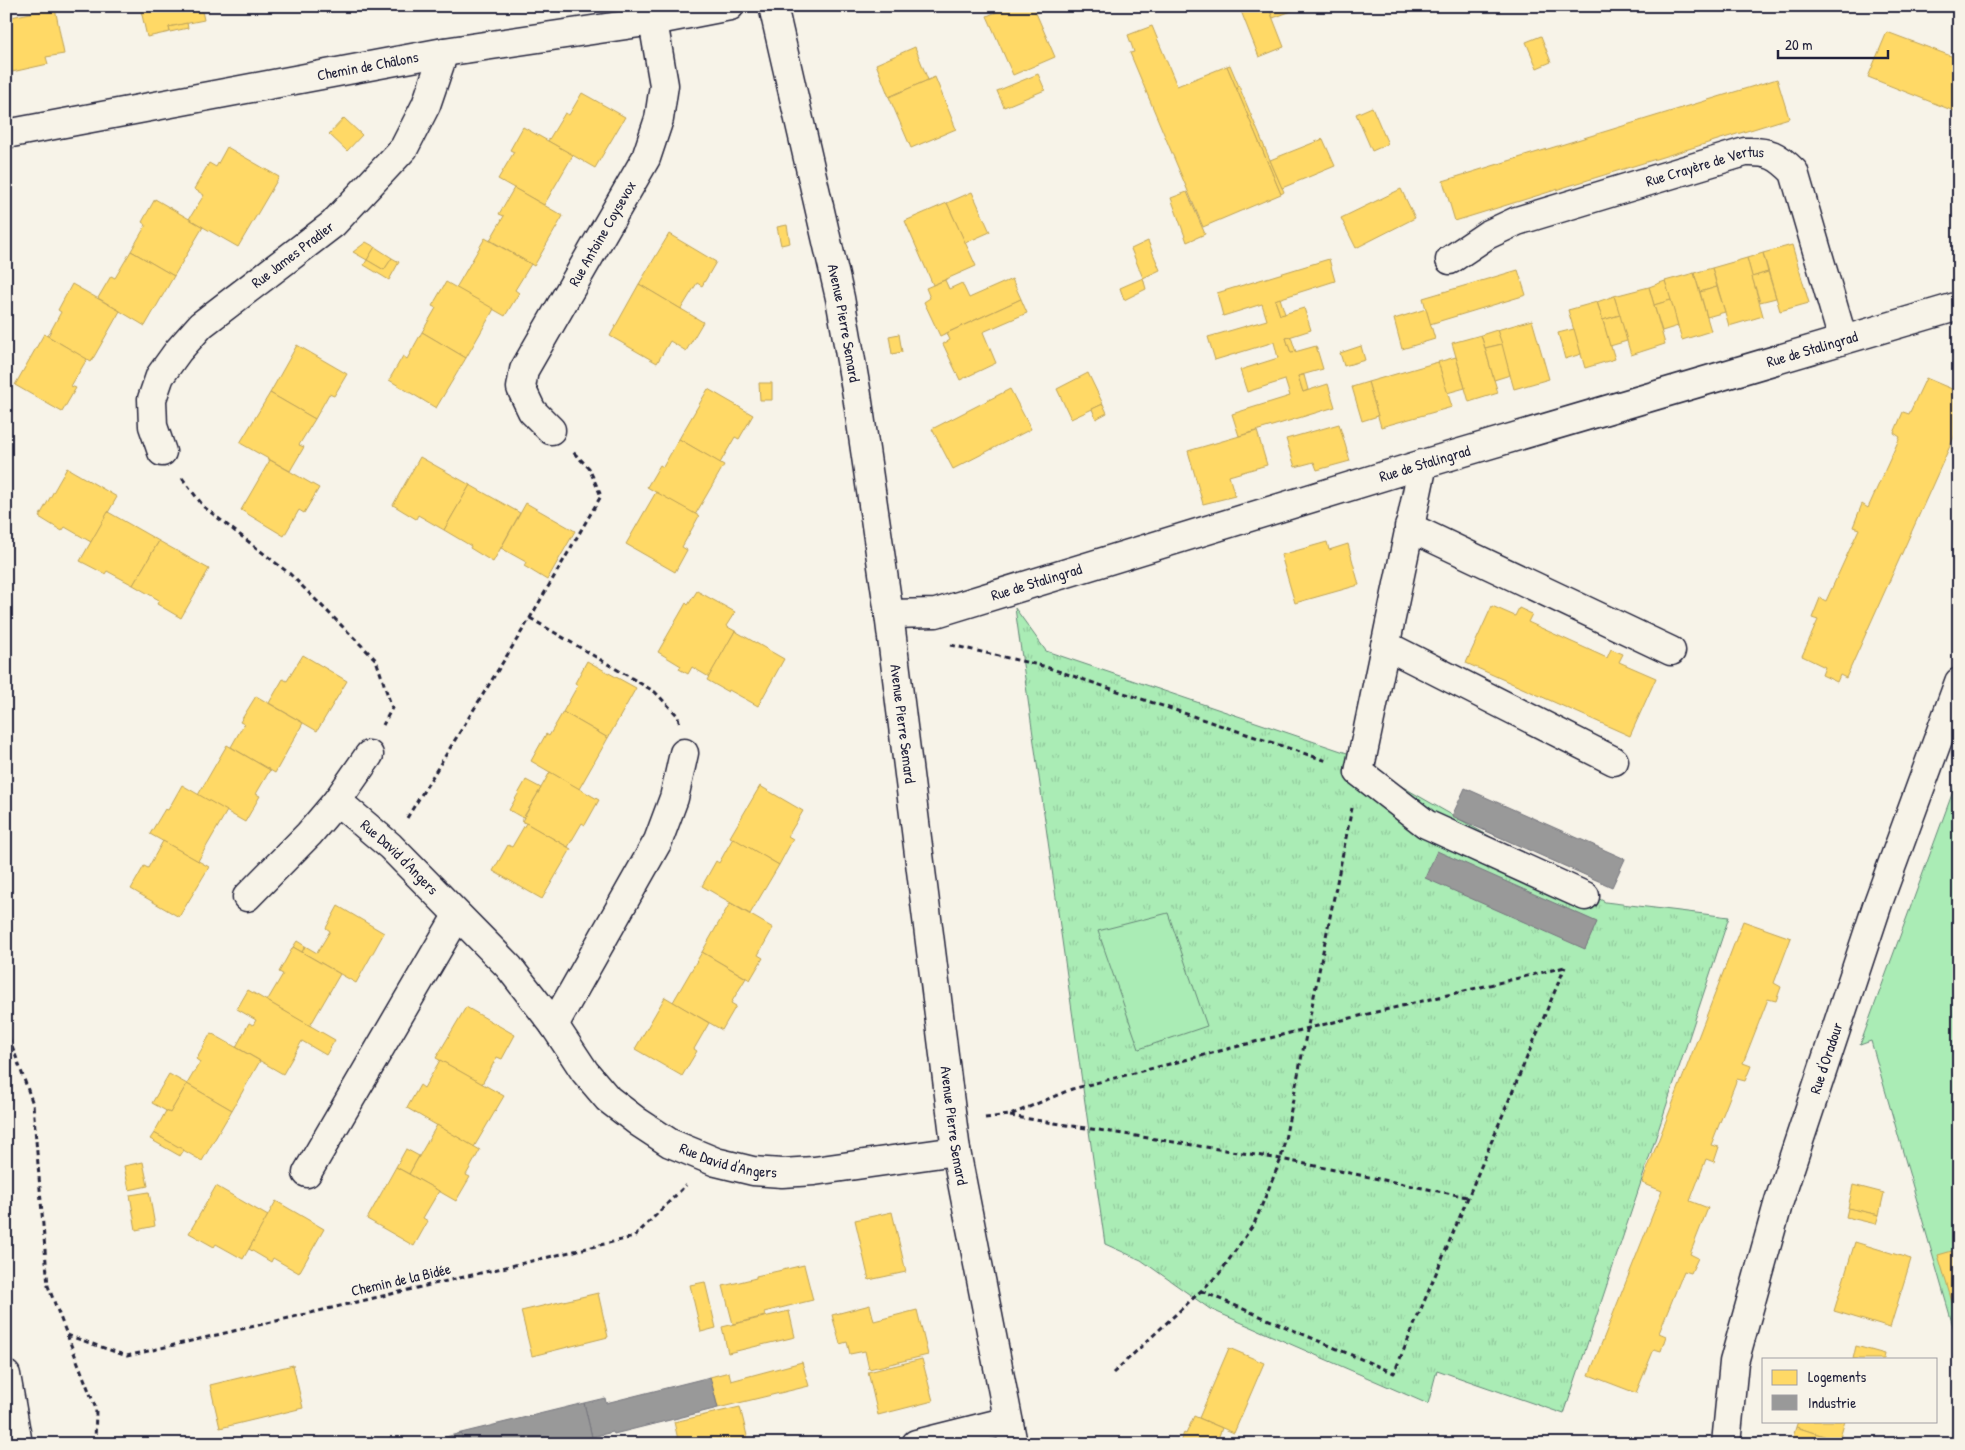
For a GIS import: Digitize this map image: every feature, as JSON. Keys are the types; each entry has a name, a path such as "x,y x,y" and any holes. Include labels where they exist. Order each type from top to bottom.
{"street":[{"name":"Chemin de Châlons","path":"6,134 444,52 653,22 730,6"},
{"name":"Avenue Pierre Semard","path":"773,6 840,298 857,395 889,614 956,1151 1010,1432"},
{"name":"Rue Antoine Coysevox","path":"551,430 532,411 521,388 524,370 646,158 659,118 664,85 653,22"},
{"name":"Rue James Pradier","path":"162,452 153,426 152,399 160,376 178,351 201,326 334,224 404,148 426,105 444,52"},
{"name":"Rue Crayère de Vertus","path":"1450,260 1487,235 1517,221 1745,152 1761,151 1781,159 1794,172 1844,340"},
{"name":"Rue de Stalingrad","path":"889,614 936,613 1423,464 1959,306"},
{"path":"1423,464 1359,772 1426,824 1585,896"},
{"path":"1409,527 1671,651"},
{"path":"1385,645 1614,762"},
{"name":"Rue d'Oradour","path":"1726,1444 1734,1362 1779,1201 1878,903 1959,682"},
{"path":"554,1025 658,841 674,798 684,753"},
{"path":"247,897 309,834 337,801 369,756"},
{"name":"Rue David d'Angers","path":"337,801 390,846 509,967 554,1025 585,1072 608,1099 670,1143 716,1162 752,1171 782,1173 814,1171 956,1151"},
{"path":"307,1174 457,916"},
{"path":"6,1375 18,1444"},
{"path":"916,1444 1010,1432"}],"path":[{"path":"390,846 530,618 601,496 589,468 551,430"},
{"path":"162,452 204,507 290,574 376,660 392,708 369,756"},
{"path":"936,613 941,642 1043,666 1359,772 1281,1160 1254,1224 1219,1274 1113,1374"},
{"path":"530,618 656,692 678,716 684,753"},
{"path":"1010,1116 1072,1089 1309,1028 1565,968 1394,1373 1201,1291"},
{"path":"6,1029 34,1104 48,1286 96,1408 95,1444"},
{"path":"952,1120 1010,1116 1281,1160 1467,1197"},
{"name":"Chemin de la Bidée","path":"67,1335 127,1356 634,1237 696,1176 716,1162"}],"green space":[{"path":"1015,608 1046,651 1353,755 1394,782 1605,902 1729,917 1564,1414 1437,1370 1428,1404 1210,1309 1141,1260 1105,1244"},
{"path":"1959,775 1959,1347 1871,1041 1860,1045"},
{"path":"1168,913 1207,1026 1139,1049 1098,931"}],"building: Logements":[{"path":"140,6 201,6 204,20 169,27 170,32 147,37"},
{"path":"1010,6 1033,6 1055,57 1013,75 987,16"},
{"path":"1239,6 1268,6 1284,47 1259,57"},
{"path":"1268,6 1296,6 1297,9 1273,18"},
{"path":"55,8 64,54 46,57 48,64 12,72 10,63 6,64 6,18"},
{"path":"187,23 188,28 170,32 169,27"},
{"path":"1152,26 1177,86 1227,66 1281,194 1203,227 1130,53 1134,52 1128,35"},
{"path":"1887,32 1959,59 1959,113 1868,77"},
{"path":"1541,36 1551,62 1537,68 1526,42"},
{"path":"915,47 928,80 889,97 876,64"},
{"path":"10,63 12,72 6,73 6,64"},
{"path":"1230,65 1284,192 1281,194 1227,66"},
{"path":"1038,74 1045,90 1004,107 997,91"},
{"path":"935,77 956,129 911,148 889,97"},
{"path":"1777,79 1789,118 1455,221 1443,181"},
{"path":"582,93 625,117 595,168 548,141 565,113 569,115"},
{"path":"1372,107 1388,144 1372,151 1356,114"},
{"path":"344,118 362,135 347,151 329,134"},
{"path":"523,127 573,155 544,205 498,179 514,152 510,150"},
{"path":"1323,139 1335,166 1282,188 1270,160"},
{"path":"227,147 279,177 238,247 189,219 204,195 194,189 209,163 216,167"},
{"path":"514,188 563,216 534,266 490,240 504,216 499,214"},
{"path":"1401,189 1415,218 1356,248 1341,218"},
{"path":"972,192 990,232 965,243 947,203"},
{"path":"1187,192 1205,234 1187,242 1171,198"},
{"path":"155,199 203,227 174,276 131,251 146,225 142,222"},
{"path":"947,203 976,266 933,285 905,221"},
{"path":"787,225 790,243 781,245 777,227"},
{"path":"669,234 716,262 702,286 697,283 681,309 639,284"},
{"path":"485,238 531,264 515,290 519,293 505,316 456,288"},
{"path":"1148,241 1160,270 1143,278 1131,249"},
{"path":"366,242 375,247 367,260 353,252"},
{"path":"1792,245 1809,303 1780,311 1763,253"},
{"path":"375,247 392,258 384,270 367,260"},
{"path":"131,251 174,276 145,326 98,298 111,276 115,278"},
{"path":"1763,253 1768,272 1752,277 1747,258"},
{"path":"392,258 399,262 389,280 364,265 367,260 384,270"},
{"path":"1747,258 1763,316 1729,326 1712,268"},
{"path":"1329,259 1335,281 1275,300 1280,315 1304,308 1311,330 1286,338 1291,353 1316,346 1323,369 1298,376 1303,392 1328,384 1335,407 1239,436 1232,414 1290,396 1285,380 1247,392 1240,370 1278,358 1274,342 1215,360 1208,337 1267,320 1262,304 1223,316 1217,293"},
{"path":"1712,268 1717,287 1700,292 1694,273"},
{"path":"1518,270 1526,295 1430,324 1423,298"},
{"path":"1768,272 1776,298 1760,302 1752,277"},
{"path":"1694,273 1711,331 1682,340 1665,281"},
{"path":"1143,278 1146,289 1124,300 1120,288"},
{"path":"1012,279 1021,299 940,336 924,302 930,298 926,288 945,280 949,289 962,283 969,298"},
{"path":"1665,281 1671,300 1654,305 1649,287"},
{"path":"446,282 494,309 466,358 422,332 436,308 432,306"},
{"path":"72,284 120,311 91,362 48,336 61,312 58,310"},
{"path":"639,284 703,322 686,351 670,341 657,363 610,336"},
{"path":"1649,287 1665,344 1631,355 1614,296"},
{"path":"1717,287 1725,312 1707,317 1700,292"},
{"path":"1614,296 1620,315 1603,320 1597,302"},
{"path":"1280,298 1285,314 1280,315 1275,300"},
{"path":"1021,299 1027,313 983,332 996,363 960,380 943,344 950,340 947,333"},
{"path":"1671,300 1678,326 1662,331 1654,305"},
{"path":"1597,302 1615,359 1585,368 1568,310"},
{"path":"1426,309 1435,339 1402,349 1394,319"},
{"path":"1620,315 1627,341 1610,346 1603,320"},
{"path":"1532,320 1549,379 1514,389 1497,330"},
{"path":"1574,329 1581,354 1565,359 1558,333"},
{"path":"1497,330 1502,344 1485,348 1481,335"},
{"path":"422,332 466,358 436,408 389,380 403,356 407,359"},
{"path":"44,334 87,359 71,386 76,388 62,412 15,385"},
{"path":"899,334 902,352 892,354 889,336"},
{"path":"1481,335 1498,393 1469,402 1452,343"},
{"path":"1291,337 1296,352 1291,353 1286,338"},
{"path":"1502,344 1510,375 1494,380 1485,348"},
{"path":"297,345 347,374 334,396 329,394 315,419 270,393"},
{"path":"1361,346 1365,360 1344,366 1340,353"},
{"path":"1456,357 1465,388 1447,393 1438,362"},
{"path":"1438,362 1452,407 1381,427 1368,382"},
{"path":"1088,373 1103,404 1071,419 1057,389"},
{"path":"1304,375 1308,390 1303,392 1298,376"},
{"path":"1926,378 1959,392 1959,426 1846,678 1840,675 1837,682 1822,675 1825,667 1802,656 1818,620 1812,618 1820,598 1826,601 1859,529 1853,527 1862,504 1868,508 1900,437 1894,433 1903,412 1909,414"},
{"path":"1368,382 1378,416 1362,421 1352,387"},
{"path":"759,383 772,383 772,400 760,400"},
{"path":"708,389 753,415 739,439 735,437 720,463 679,439"},
{"path":"1010,389 1031,429 953,469 932,429"},
{"path":"270,393 315,419 299,445 304,447 290,471 240,443"},
{"path":"1103,404 1107,413 1096,419 1092,409"},
{"path":"1339,424 1350,461 1317,470 1314,462 1295,467 1286,439"},
{"path":"1257,431 1267,465 1229,476 1235,496 1203,504 1188,451"},
{"path":"679,439 724,465 695,515 647,487 660,465 663,467"},
{"path":"420,457 470,485 444,530 418,515 416,519 393,505"},
{"path":"270,460 319,488 304,513 299,510 284,536 241,510"},
{"path":"67,468 117,497 91,542 65,527 62,531 39,517"},
{"path":"470,485 520,513 493,562 444,530"},
{"path":"656,492 699,516 682,547 687,550 675,572 626,544"},
{"path":"526,503 575,531 547,580 524,566 526,562 501,548"},
{"path":"108,512 159,541 133,585 107,571 105,574 80,561"},
{"path":"159,541 209,569 181,618 157,604 159,600 133,585"},
{"path":"1327,542 1329,550 1348,544 1359,585 1295,603 1281,555"},
{"path":"697,591 735,612 726,626 735,631 709,677 692,667 688,674 679,669 681,666 658,652 686,603 688,605"},
{"path":"1492,606 1515,616 1519,608 1532,614 1528,622 1607,658 1611,649 1623,654 1619,662 1656,678 1630,736 1466,663"},
{"path":"735,631 784,659 758,706 707,680"},
{"path":"303,655 347,681 317,731 269,703 283,679 287,681"},
{"path":"587,661 636,688 608,738 563,712 578,685 575,683"},
{"path":"256,696 303,723 275,773 231,747 244,724 240,722"},
{"path":"563,712 608,738 579,789 531,761 546,734 549,736"},
{"path":"227,745 270,770 256,794 260,796 245,822 198,795"},
{"path":"550,772 599,800 585,825 582,823 568,847 522,821"},
{"path":"526,780 541,788 523,818 509,810"},
{"path":"182,785 227,811 198,861 150,834 165,809 168,810"},
{"path":"760,786 803,811 788,836 793,839 779,865 730,837"},
{"path":"526,823 571,849 542,899 493,871 508,845 512,847"},
{"path":"733,838 779,865 750,914 702,886 716,861 719,863"},
{"path":"163,841 209,867 179,917 131,889 144,866 148,868"},
{"path":"730,903 773,928 758,955 763,958 750,980 702,952"},
{"path":"338,906 384,933 356,983 302,952 305,946 317,953 330,931 326,928"},
{"path":"1743,921 1791,938 1774,983 1781,987 1776,1001 1768,999 1743,1063 1751,1066 1745,1081 1737,1079 1711,1145 1719,1147 1714,1162 1706,1159 1690,1201 1708,1208 1690,1254 1698,1258 1691,1273 1684,1271 1659,1333 1666,1336 1661,1351 1654,1349 1636,1393 1589,1375 1662,1191 1642,1183"},
{"path":"297,941 305,946 302,952 293,947"},
{"path":"293,947 340,974 310,1026 267,1001 283,974 279,972"},
{"path":"702,952 746,978 731,1003 736,1006 722,1030 673,1002"},
{"path":"248,990 335,1040 326,1055 302,1041 283,1074 236,1047 249,1023 253,1025 256,1020 237,1009"},
{"path":"665,997 709,1023 694,1049 697,1051 682,1076 635,1049"},
{"path":"466,1007 515,1035 502,1059 497,1057 482,1084 436,1058"},
{"path":"211,1033 260,1061 232,1110 187,1084 200,1062 196,1059"},
{"path":"440,1060 504,1096 474,1147 407,1108 420,1085 424,1088"},
{"path":"169,1074 187,1084 170,1113 152,1103"},
{"path":"187,1084 232,1110 202,1161 154,1133 166,1111 170,1113"},
{"path":"437,1125 480,1150 466,1175 470,1177 456,1201 409,1174"},
{"path":"154,1133 184,1150 180,1156 150,1139"},
{"path":"406,1149 419,1156 409,1174 396,1167"},
{"path":"143,1162 148,1186 129,1190 124,1166"},
{"path":"396,1167 439,1191 423,1218 428,1221 414,1246 367,1219"},
{"path":"1853,1185 1884,1193 1879,1215 1848,1208"},
{"path":"216,1186 268,1216 243,1259 216,1244 214,1247 189,1233"},
{"path":"149,1192 155,1226 136,1230 130,1195"},
{"path":"276,1201 324,1229 299,1273 273,1258 271,1262 249,1249"},
{"path":"1848,1208 1879,1215 1876,1224 1846,1217"},
{"path":"892,1212 906,1272 869,1280 855,1220"},
{"path":"1855,1242 1911,1259 1890,1328 1834,1311"},
{"path":"1959,1249 1959,1325 1938,1255"},
{"path":"804,1265 813,1300 764,1312 765,1316 733,1324 723,1286"},
{"path":"705,1282 716,1328 701,1332 690,1285"},
{"path":"598,1293 608,1337 532,1356 521,1311"},
{"path":"870,1305 874,1321 917,1310 928,1355 869,1369 865,1351 850,1354 847,1342 840,1344 832,1315"},
{"path":"789,1311 795,1337 728,1353 722,1327"},
{"path":"1856,1346 1885,1354 1884,1358 1853,1358"},
{"path":"1229,1348 1264,1363 1234,1433 1199,1418"},
{"path":"922,1359 933,1401 878,1415 868,1372"},
{"path":"802,1362 809,1386 718,1408 710,1377 729,1372 731,1381"},
{"path":"293,1365 303,1408 220,1428 210,1385"},
{"path":"740,1407 749,1444 679,1444 674,1422"},
{"path":"1194,1416 1222,1428 1216,1444 1179,1444"},
{"path":"1798,1422 1845,1422 1839,1441 1796,1427"},
{"path":"1796,1427 1839,1441 1838,1444 1791,1444"}],"building: Industrie":[{"path":"1465,788 1625,859 1612,887 1452,816"},
{"path":"1437,851 1597,922 1585,949 1425,878"},
{"path":"710,1377 718,1408 614,1434 613,1432 592,1437 584,1403 605,1398 606,1403"},
{"path":"584,1403 592,1437 565,1444 463,1444 461,1433"},
{"path":"461,1433 463,1444 418,1444"}]}
